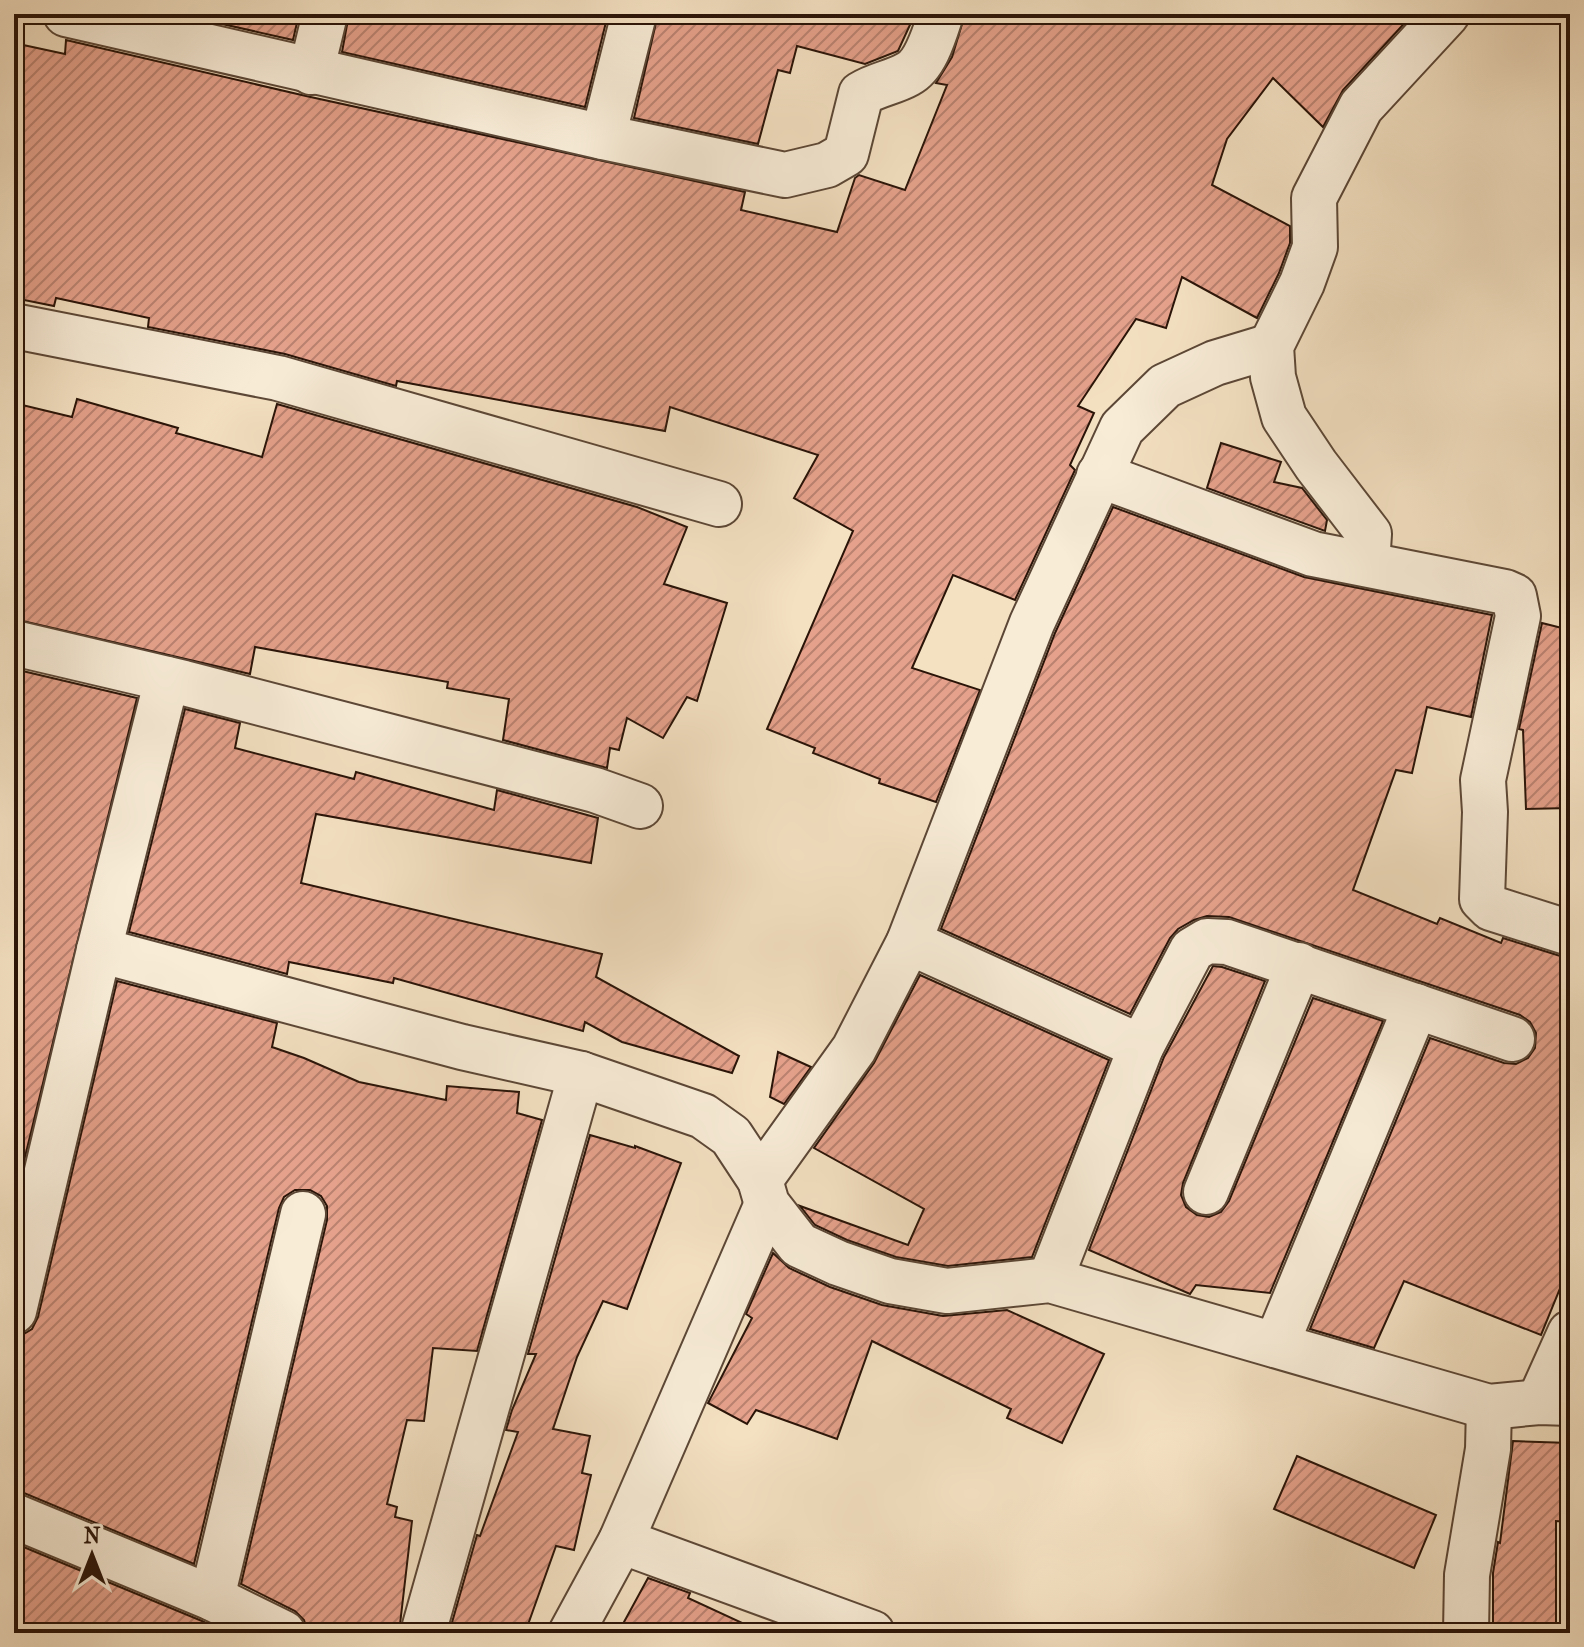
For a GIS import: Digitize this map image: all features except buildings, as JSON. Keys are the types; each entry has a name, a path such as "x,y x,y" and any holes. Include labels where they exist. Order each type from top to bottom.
{"street":[{"path":"66,14 311,72 785,175 827,165 846,154 861,94 877,84 910,74 936,31 941,14"},
{"path":"311,72 325,14"},
{"path":"603,137 634,14"},
{"path":"1367,564 1369,534 1284,417 1273,377 1271,346 1302,283 1315,247 1314,198 1361,107 1447,14"},
{"path":"14,326 278,378 719,504"},
{"path":"571,1633 621,1541 763,1192 854,1049 909,942 1028,634 1122,428 1165,386 1215,363 1271,346"},
{"path":"1099,475 1313,554 1514,596 1518,616 1483,780 1482,899 1491,908 1570,933"},
{"path":"14,643 167,679 595,790 640,806"},
{"path":"14,1311 167,679"},
{"path":"1050,1280 1141,1047 1192,950 1207,941 1227,942 1299,965 1512,1039"},
{"path":"909,942 1141,1047"},
{"path":"99,950 462,1047 581,1074 703,1116 731,1136 763,1192 799,1245 890,1281 947,1291 1050,1280 1489,1407 1554,1403 1570,1333"},
{"path":"1206,1192 1299,965"},
{"path":"1276,1345 1416,1006"},
{"path":"423,1633 581,1074"},
{"path":"212,1598 303,1214"},
{"path":"1466,1633 1467,1575 1488,1449 1489,1407"},
{"path":"14,1516 212,1598 283,1633"},
{"path":"621,1541 872,1633"}]}
